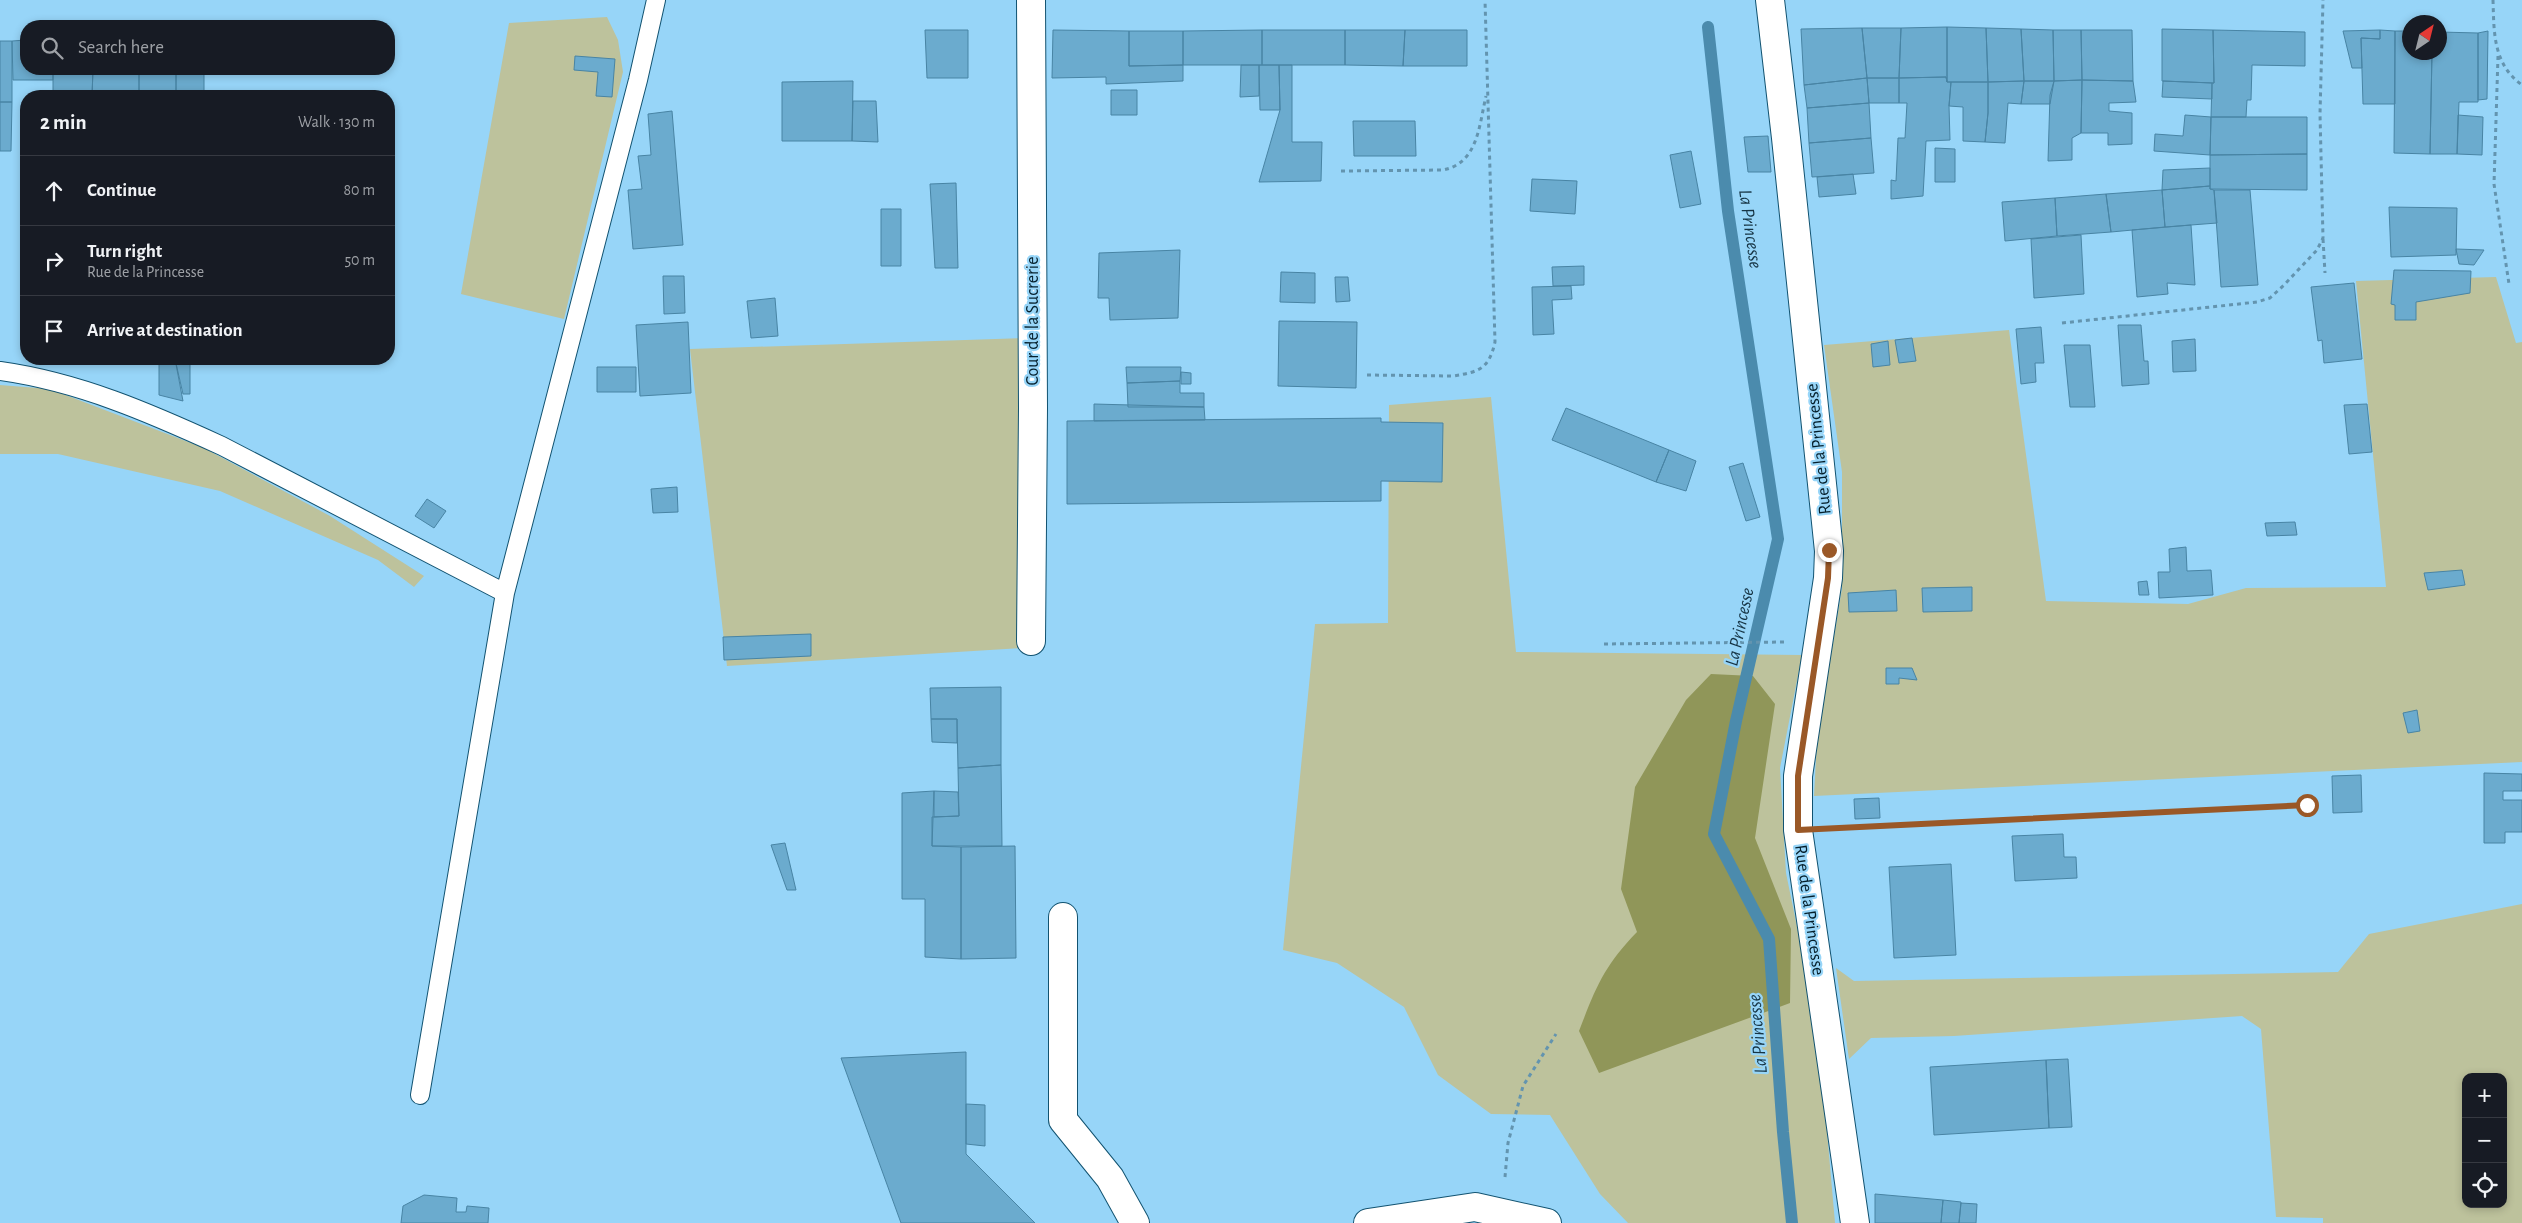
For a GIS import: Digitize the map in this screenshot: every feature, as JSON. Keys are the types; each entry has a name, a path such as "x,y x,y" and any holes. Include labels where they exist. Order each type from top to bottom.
{"street":[{"name":"Cour de la Sucrerie","path":"1031,0 1033,418 1031,641"},
{"name":"Rue de la Princesse","path":"1770,0 1829,550 1828,578 1798,776 1798,830 1855,1223"},
{"path":"1063,917 1063,1120 1110,1178 1135,1223"},
{"path":"1368,1223 1475,1207 1546,1223"}],"lane":[{"path":"420,1095 505,592 638,80 656,0"},
{"path":"0,371 34,376 73,386 140,410 180,427 222,446 505,592"}],"path":[{"path":"1367,376 1460,375 1477,372 1492,356 1496,342 1486,0"},
{"path":"2323,0 2320,114 2323,238 2326,274"},
{"path":"2493,0 2498,56 2494,184 2509,284"},
{"path":"2498,56 2511,78 2522,86"},
{"path":"1341,171 1442,170 1455,168 1468,157 1476,137 1488,90"},
{"path":"2062,323 2257,302 2270,298 2317,250 2323,238"},
{"path":"1604,644 1776,642"},
{"path":"1798,830 2307,805"},
{"path":"1502,1213 1508,1143 1523,1086 1556,1034"}],"green space":[{"path":"607,17 618,40 623,72 564,319 461,294 509,23"},
{"path":"2496,277 2516,343 2522,342 2522,762 1814,796 1817,739 1842,588 1842,472 1824,345 2009,330 2046,601 2188,604 2246,588 2386,587 2356,281"},
{"path":"1024,338 1024,648 727,666 690,349"},
{"path":"0,385 50,389 204,448 330,516 424,576 414,587 378,560 220,491 58,454 0,454"},
{"path":"1491,397 1516,652 1802,655 1780,768 1786,873 1818,1029 1835,1223 1628,1223 1600,1194 1550,1115 1491,1114 1438,1075 1404,1007 1337,963 1283,950 1315,624 1388,623 1389,405"},
{"path":"1711,674 1753,676 1775,704 1755,838 1791,929 1790,1003 1599,1073 1579,1031 1602,978 1616,956 1637,932 1621,889 1635,787 1686,700"},
{"path":"2522,904 2522,1223 2323,1223 2323,1218 2276,1217 2261,1029 2242,1016 1954,1036 1871,1038 1849,1059 1836,968 1854,981 2338,972 2369,934"}],"building":[{"path":"1947,27 1986,28 1988,82 1947,82"},
{"path":"1947,27 1947,82 1946,77 1899,78 1901,28"},
{"path":"1862,28 1901,28 1899,78 1867,78"},
{"path":"1862,28 1867,78 1804,85 1801,29"},
{"path":"1986,28 2021,29 2024,81 1988,82"},
{"path":"2021,29 2053,30 2054,81 2024,81"},
{"path":"2162,29 2213,30 2214,83 2162,81"},
{"path":"925,30 968,30 968,78 927,78"},
{"path":"1053,30 1129,31 1129,66 1183,65 1183,81 1106,84 1106,77 1052,78"},
{"path":"1262,30 1345,30 1345,65 1262,65"},
{"path":"1262,30 1262,65 1183,65 1183,31"},
{"path":"1345,30 1405,30 1403,66 1345,65"},
{"path":"1405,30 1467,30 1467,66 1403,66"},
{"path":"2053,30 2081,30 2082,80 2054,81"},
{"path":"2081,30 2132,30 2133,81 2082,80"},
{"path":"2213,30 2305,32 2305,66 2252,65 2251,100 2247,100 2246,117 2211,117 2212,83 2214,83"},
{"path":"2380,30 2395,31 2395,104 2363,104 2361,38 2380,39"},
{"path":"2380,30 2380,39 2361,38 2362,68 2352,68 2343,31"},
{"path":"1129,31 1183,31 1183,65 1129,66"},
{"path":"2395,31 2402,31 2402,60 2432,60 2430,154 2394,153"},
{"path":"2488,31 2487,99 2478,100 2478,33"},
{"path":"2447,32 2478,33 2478,102 2459,102 2457,154 2430,154 2432,60 2447,60"},
{"path":"20,40 20,75 53,75 53,80 13,80 12,41"},
{"path":"0,41 12,41 12,102 0,102"},
{"path":"575,56 615,59 612,97 596,96 598,72 574,70"},
{"path":"1241,65 1259,65 1259,96 1240,97"},
{"path":"1259,65 1279,65 1280,110 1260,110"},
{"path":"1279,65 1292,65 1292,142 1322,142 1321,181 1259,182 1280,110"},
{"path":"53,75 93,75 92,90 53,90"},
{"path":"93,75 139,75 139,90 92,90"},
{"path":"139,75 176,75 176,90 139,90"},
{"path":"176,75 204,75 204,90 176,90"},
{"path":"1946,77 1947,82 1951,82 1949,106 1950,140 1926,141 1923,196 1891,199 1891,180 1896,181 1898,138 1905,138 1907,103 1899,103 1899,78"},
{"path":"1867,78 1899,78 1899,103 1869,103"},
{"path":"1867,78 1869,103 1807,108 1804,85"},
{"path":"2082,80 2133,81 2136,102 2109,103 2109,111 2132,113 2132,144 2108,145 2108,133 2081,133"},
{"path":"2082,80 2081,133 2072,138 2072,160 2048,161 2050,95 2054,81"},
{"path":"853,81 852,141 782,141 782,82"},
{"path":"2024,81 2054,81 2050,104 2021,104"},
{"path":"2024,81 2021,104 2008,103 2005,143 1985,142 1988,113 1988,82"},
{"path":"2163,81 2212,83 2212,99 2162,97"},
{"path":"1951,82 1988,82 1988,113 1985,142 1963,141 1963,107 1949,106"},
{"path":"1111,90 1137,90 1137,115 1111,115"},
{"path":"853,101 876,101 878,142 852,141"},
{"path":"0,102 12,102 11,151 0,151"},
{"path":"1869,103 1871,138 1809,143 1807,108"},
{"path":"672,111 683,245 633,249 628,190 642,189 638,156 651,155 648,114"},
{"path":"2185,115 2211,117 2210,155 2154,151 2155,134 2183,136"},
{"path":"2458,115 2483,117 2482,155 2457,154"},
{"path":"2211,117 2307,117 2307,154 2210,155"},
{"path":"1353,121 1415,121 1416,156 1354,156"},
{"path":"1768,136 1771,172 1748,172 1744,137"},
{"path":"1871,138 1874,173 1812,177 1809,143"},
{"path":"1935,148 1955,149 1955,182 1935,182"},
{"path":"1691,151 1701,204 1680,208 1670,155"},
{"path":"2307,154 2307,190 2210,189 2210,155"},
{"path":"2210,168 2210,186 2162,190 2163,170"},
{"path":"1853,174 1856,194 1819,197 1817,177"},
{"path":"1532,179 1577,181 1575,214 1530,211"},
{"path":"956,183 958,268 935,268 930,184"},
{"path":"2210,186 2210,189 2214,190 2217,223 2165,227 2162,190"},
{"path":"2162,190 2165,227 2111,232 2106,194"},
{"path":"2214,190 2250,190 2258,285 2221,287"},
{"path":"2106,194 2111,232 2057,236 2055,198"},
{"path":"2055,198 2057,236 2005,241 2002,202"},
{"path":"2389,207 2457,208 2456,255 2391,257"},
{"path":"881,209 901,209 901,266 881,266"},
{"path":"2191,225 2195,285 2167,283 2168,294 2137,297 2132,230"},
{"path":"2081,235 2084,294 2034,298 2031,239"},
{"path":"2456,249 2484,250 2474,265 2459,264"},
{"path":"1180,250 1178,318 1110,320 1109,298 1098,298 1099,253"},
{"path":"1584,266 1584,285 1553,286 1552,267"},
{"path":"2394,270 2471,271 2470,293 2416,302 2416,320 2395,320 2395,305 2391,304"},
{"path":"1281,272 1315,273 1315,303 1280,302"},
{"path":"663,276 684,276 685,313 664,314"},
{"path":"1335,277 1348,277 1350,301 1336,302"},
{"path":"2354,283 2362,359 2324,363 2322,340 2318,341 2311,287"},
{"path":"1571,286 1572,299 1552,300 1554,334 1533,335 1532,287"},
{"path":"775,298 778,336 751,338 747,301"},
{"path":"1279,321 1357,322 1356,388 1278,386"},
{"path":"688,322 691,393 640,396 636,325"},
{"path":"2118,325 2141,325 2144,361 2148,361 2149,384 2122,386"},
{"path":"2041,327 2044,363 2035,363 2036,382 2021,384 2016,329"},
{"path":"1912,338 1916,361 1899,363 1895,340"},
{"path":"2195,339 2196,371 2173,372 2172,341"},
{"path":"1888,341 1890,365 1873,367 1871,344"},
{"path":"2064,345 2090,345 2095,407 2070,407"},
{"path":"159,365 176,365 183,401 159,395"},
{"path":"176,365 190,365 190,394 183,394"},
{"path":"597,367 636,367 636,392 597,392"},
{"path":"1126,367 1181,367 1180,381 1127,383"},
{"path":"1181,372 1191,373 1191,384 1181,384"},
{"path":"1180,381 1180,393 1204,393 1204,407 1128,407 1127,383"},
{"path":"1094,404 1204,407 1205,420 1094,421"},
{"path":"2367,404 2372,452 2349,454 2344,405"},
{"path":"1566,408 1669,450 1656,482 1552,440"},
{"path":"1381,418 1381,422 1443,423 1442,482 1381,481 1381,501 1067,504 1067,421"},
{"path":"1669,450 1696,461 1686,491 1656,482"},
{"path":"1743,463 1760,517 1746,521 1729,467"},
{"path":"677,487 678,512 653,513 651,489"},
{"path":"427,499 446,511 434,528 415,516"},
{"path":"2295,522 2297,535 2267,536 2265,523"},
{"path":"2186,547 2187,571 2211,570 2213,595 2159,598 2158,572 2170,572 2169,549"},
{"path":"2462,570 2465,585 2428,590 2424,573"},
{"path":"2147,581 2149,595 2139,595 2138,582"},
{"path":"1972,587 1972,611 1923,612 1922,588"},
{"path":"1896,590 1897,611 1849,612 1848,593"},
{"path":"811,634 811,656 724,660 723,637"},
{"path":"1886,668 1912,668 1917,680 1899,678 1899,684 1886,684"},
{"path":"1001,687 1001,765 958,768 957,719 931,719 930,688"},
{"path":"2417,710 2420,731 2408,733 2403,713"},
{"path":"931,719 957,719 957,743 932,742"},
{"path":"1001,765 1002,846 932,846 932,817 959,816 958,768"},
{"path":"2484,773 2522,774 2522,791 2503,791 2503,800 2522,800 2522,832 2505,832 2505,843 2484,843"},
{"path":"2361,775 2362,812 2333,813 2332,776"},
{"path":"934,791 958,792 959,816 934,817"},
{"path":"934,791 932,846 961,847 961,959 925,957 925,899 902,899 902,793"},
{"path":"1879,798 1880,818 1855,819 1854,799"},
{"path":"2063,834 2064,857 2076,857 2077,878 2015,881 2012,836"},
{"path":"785,843 796,890 787,890 771,845"},
{"path":"1015,846 1016,958 961,959 961,847"},
{"path":"1951,864 1956,955 1894,958 1889,867"},
{"path":"966,1052 966,1154 1035,1223 901,1223 841,1058"},
{"path":"2068,1059 2072,1127 2049,1128 2046,1060"},
{"path":"2046,1060 2049,1128 1934,1135 1930,1067"},
{"path":"966,1104 985,1105 985,1146 966,1144"},
{"path":"1875,1194 1943,1200 1941,1223 1875,1223"},
{"path":"424,1195 457,1198 456,1212 466,1212 467,1206 489,1208 488,1223 401,1223 403,1206"},
{"path":"1943,1200 1961,1202 1959,1223 1941,1223"},
{"path":"1961,1203 1977,1204 1976,1223 1959,1223"}],"waterway":[{"name":"La Princesse","path":"1708,27 1728,211 1778,539 1736,721 1714,834 1769,939 1783,1132 1792,1223"}],"route":[{"path":"1829,550 1828,578 1798,776 1798,830 2307,805"}]}
